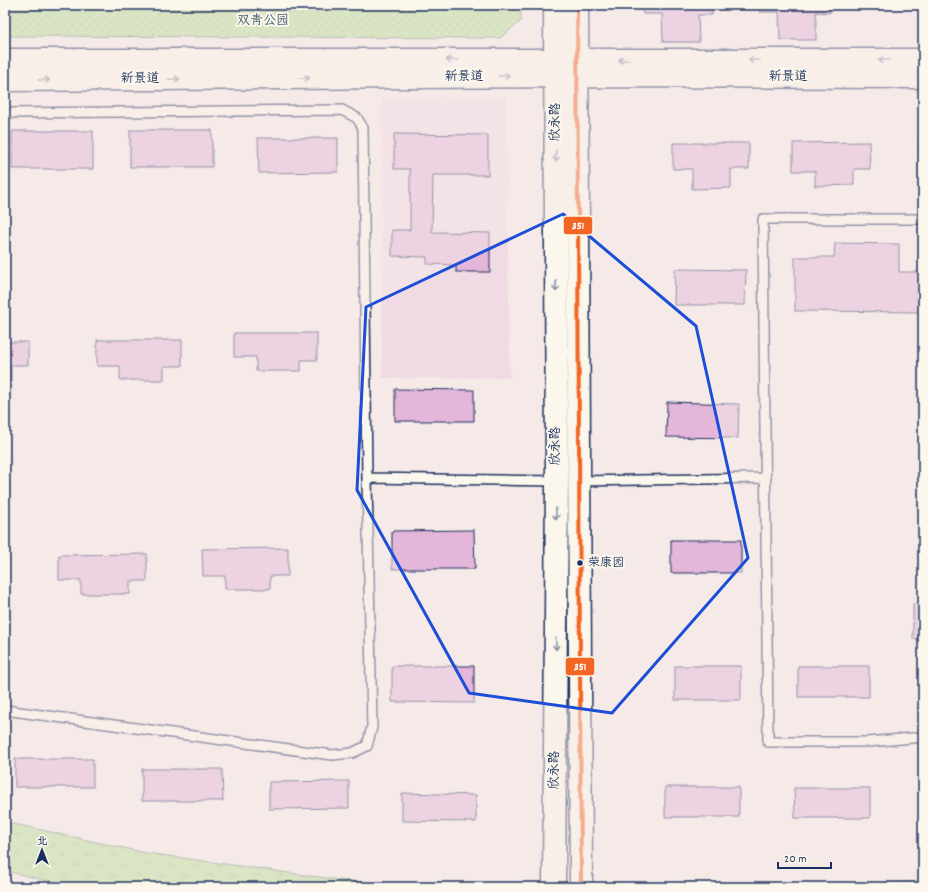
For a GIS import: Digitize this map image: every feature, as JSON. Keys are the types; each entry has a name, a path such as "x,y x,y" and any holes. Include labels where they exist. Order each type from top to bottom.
{"street":[{"name":"欣永路","path":"555,5 566,68"},
{"name":"欣永路","path":"576,5 566,68 567,481 581,887"},
{"name":"新景道","path":"5,60 566,68 923,77"},
{"name":"新景道","path":"5,80 923,60"},
{"name":"欣永路","path":"554,887 567,481"}],"lane":[{"path":"5,113 342,110 356,118 363,128 367,478 372,727 367,746 352,752 332,755 5,710"},
{"path":"923,219 763,219 768,742 868,742 923,737"},
{"path":"367,478 567,481 766,478"}],"highlighted area":[{"path":"563,214 696,326 748,558 612,713 469,693 357,490 366,307"}],"shaded area":[{"path":"506,96 510,378 382,378 381,98"}],"green space":[{"name":"双青公园","path":"5,5 521,5 521,21 500,38 5,36"},
{"path":"5,822 146,853 340,880 428,887 76,887 5,871"},
{"path":"923,881 923,887 828,887"}],"building":[{"path":"642,5 712,5 712,15 698,15 699,42 663,42 662,14 643,14"},
{"path":"760,5 830,5 830,13 816,12 816,40 780,40 779,12 760,12"},
{"path":"130,130 212,130 212,167 130,167"},
{"path":"12,131 93,131 93,169 12,169"},
{"path":"394,134 488,135 488,175 433,175 432,232 490,233 490,272 456,272 456,265 427,264 427,257 392,256 392,230 410,230 410,169 394,169"},
{"path":"258,138 338,138 338,172 259,173"},
{"path":"869,142 870,169 854,169 854,185 815,186 815,171 793,171 793,143"},
{"path":"919,142 923,142 923,198 920,198"},
{"path":"673,143 749,143 749,169 731,169 731,188 692,189 692,169 673,169"},
{"path":"835,243 899,244 899,272 921,272 921,312 795,311 795,257 834,257"},
{"path":"675,269 746,270 745,305 674,305"},
{"path":"234,333 317,333 317,360 301,360 301,371 256,371 256,357 234,357"},
{"path":"97,340 182,340 182,366 164,366 164,380 120,380 120,366 97,366"},
{"path":"5,342 28,342 28,365 11,365 11,382 5,382"},
{"path":"395,389 474,390 474,421 395,421"},
{"path":"667,402 739,404 738,438 666,437"},
{"path":"474,530 475,569 392,569 392,531"},
{"path":"671,540 741,540 741,573 671,573"},
{"path":"288,548 288,576 270,576 270,589 225,589 225,576 203,576 202,549"},
{"path":"147,554 147,581 130,581 130,594 81,594 81,580 59,580 59,555"},
{"path":"913,604 923,604 923,639 913,639"},
{"path":"392,666 474,666 474,703 392,702"},
{"path":"675,666 741,666 741,700 675,700"},
{"path":"798,666 869,666 869,697 798,697"},
{"path":"15,759 93,759 93,787 15,787"},
{"path":"142,769 222,769 223,801 142,801"},
{"path":"349,781 349,808 269,809 269,782"},
{"path":"665,787 739,787 739,817 665,817"},
{"path":"794,788 870,788 870,818 795,818"},
{"path":"402,793 476,795 476,822 402,821"}],"transit line":[{"name":"351","path":"577,5 581,887"}],"place":[{"name":"荣康园","path":"580,563"}]}
